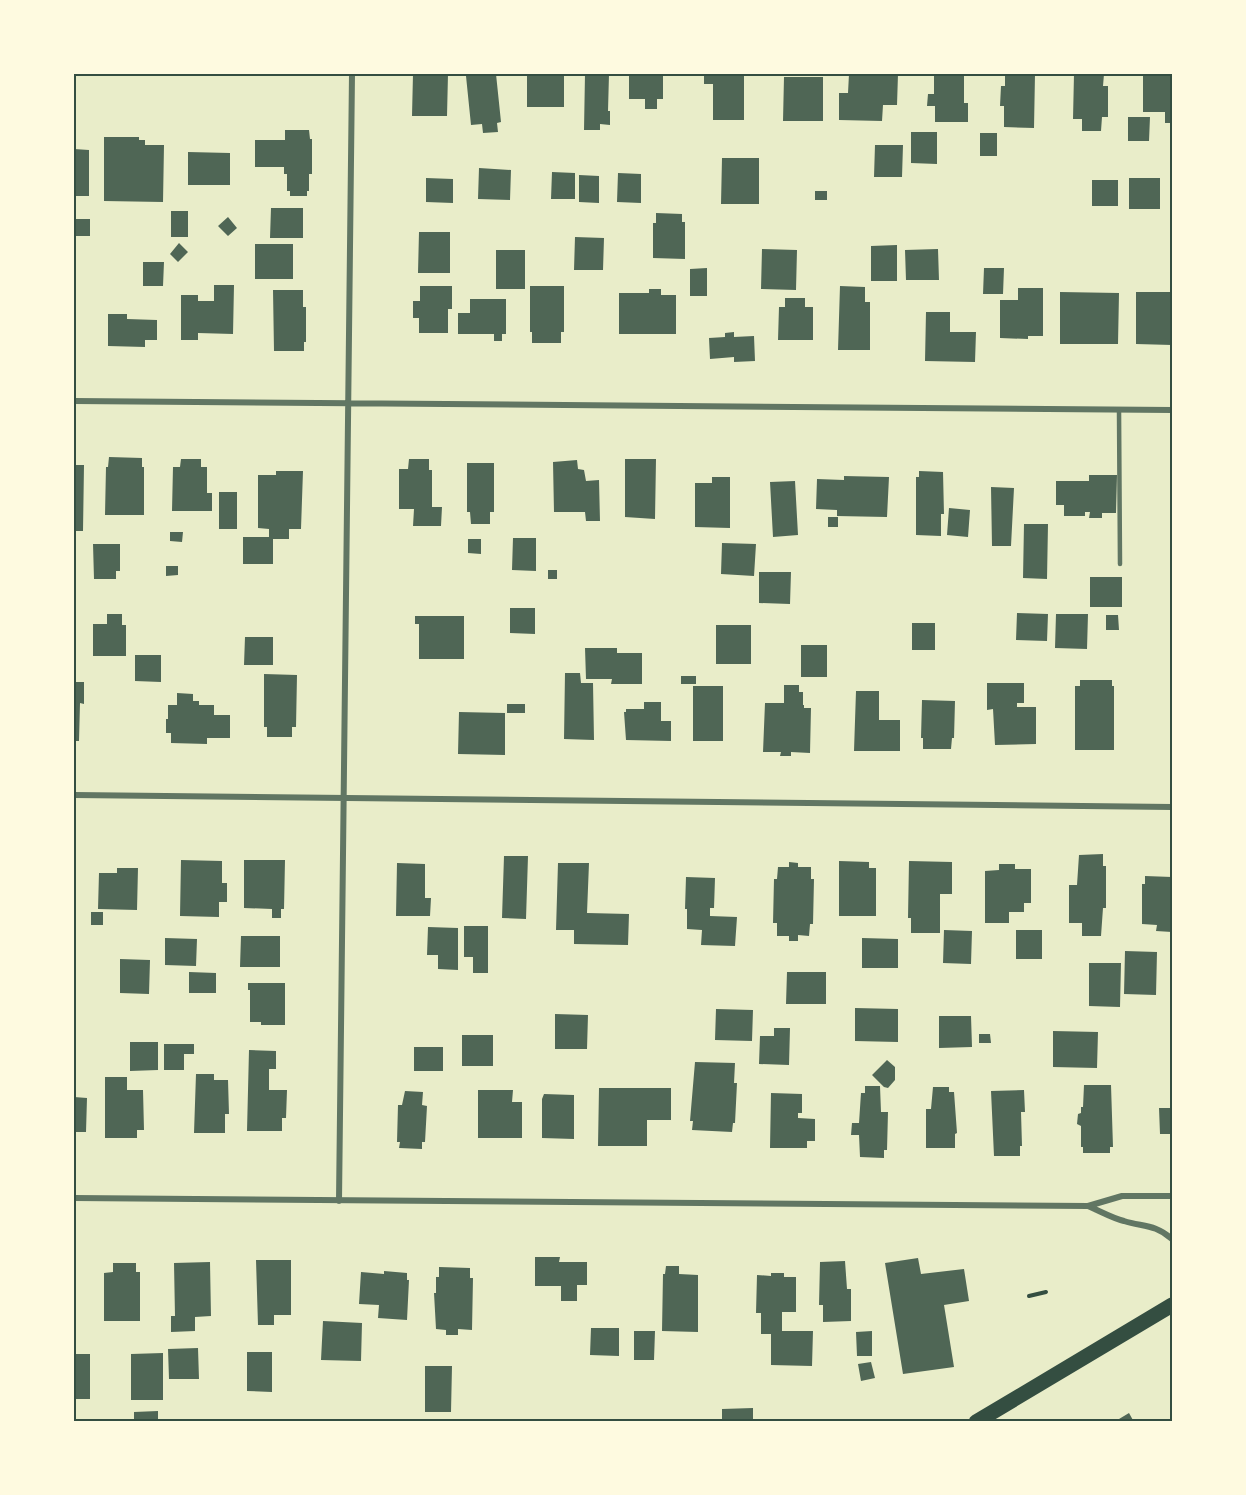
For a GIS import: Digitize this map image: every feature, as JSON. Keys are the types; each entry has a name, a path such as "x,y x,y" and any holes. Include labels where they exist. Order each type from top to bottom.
{"main road":[{"path":"976,1422 1173,1305"}],"street":[{"path":"339,1201 352,74"},
{"path":"74,401 1173,410"},
{"path":"74,795 1173,807"},
{"path":"74,1198 1088,1206 1122,1196 1173,1196"},
{"path":"1088,1206 1124,1222 1144,1224 1160,1230 1173,1239"}],"lane":[{"path":"1119,410 1120,564"}],"path":[{"path":"1029,1296 1046,1292"}],"building":[{"path":"413,74 448,74 447,116 412,116"},
{"path":"496,74 501,122 497,123 498,132 483,133 482,124 471,125 466,76"},
{"path":"527,74 564,74 564,107 527,107"},
{"path":"585,74 609,74 610,125 600,124 600,130 584,130"},
{"path":"629,74 663,74 663,99 657,99 657,109 645,109 645,99 629,99"},
{"path":"719,74 744,76 744,120 713,120 713,84 704,84 704,76 719,76"},
{"path":"849,74 898,74 897,105 883,105 882,121 839,120 839,93 848,93"},
{"path":"934,74 964,74 964,103 968,103 968,122 935,122 935,106 927,106 928,94 934,94"},
{"path":"1005,74 1035,74 1034,128 1004,127 1004,106 1000,106 1001,86 1005,86"},
{"path":"1074,74 1104,74 1103,86 1108,86 1108,117 1102,117 1101,131 1082,131 1082,119 1073,119"},
{"path":"1160,74 1170,74 1170,76 1172,74 1172,123 1165,123 1165,112 1143,112 1143,75 1160,76"},
{"path":"784,77 823,77 823,121 783,121"},
{"path":"1128,117 1150,117 1149,141 1128,141"},
{"path":"285,130 309,130 310,139 312,139 312,174 309,174 307,196 290,196 290,191 287,191 287,174 284,174 284,167 255,167 255,140 285,140"},
{"path":"911,132 937,132 937,164 911,163"},
{"path":"980,133 997,133 997,156 980,156"},
{"path":"104,137 139,137 139,140 145,140 145,145 164,145 163,202 104,201"},
{"path":"875,145 903,145 902,177 874,177"},
{"path":"74,149 89,150 89,196 74,196"},
{"path":"188,152 230,153 230,185 188,185"},
{"path":"722,158 759,158 759,204 721,204"},
{"path":"479,168 511,170 510,200 478,199"},
{"path":"552,172 575,173 575,199 551,199"},
{"path":"618,173 641,174 641,203 617,202"},
{"path":"579,175 599,176 599,203 579,202"},
{"path":"426,178 453,179 453,203 426,202"},
{"path":"1129,178 1160,178 1160,209 1129,209"},
{"path":"1092,180 1118,180 1118,206 1092,206"},
{"path":"815,191 827,191 827,200 815,200"},
{"path":"271,208 303,208 303,238 270,238"},
{"path":"171,211 188,211 188,237 171,237"},
{"path":"656,213 682,214 682,222 685,222 685,259 653,258 653,223 656,223"},
{"path":"228,217 237,228 228,236 218,226"},
{"path":"74,219 90,219 90,236 74,236"},
{"path":"419,232 450,232 450,273 418,273"},
{"path":"575,237 604,238 603,270 574,270"},
{"path":"179,243 188,252 178,262 170,254"},
{"path":"255,244 293,244 293,279 255,279"},
{"path":"897,245 897,281 871,281 871,246"},
{"path":"762,249 797,250 796,290 761,289"},
{"path":"938,249 939,280 906,280 905,250"},
{"path":"496,250 525,250 525,289 496,289"},
{"path":"143,262 164,262 163,286 143,286"},
{"path":"707,268 707,296 690,296 690,269"},
{"path":"984,268 1004,268 1003,294 983,294"},
{"path":"214,285 234,285 233,334 198,333 198,340 181,340 181,295 198,295 198,301 214,301"},
{"path":"420,286 452,286 452,309 448,309 448,333 419,333 419,318 413,318 413,301 420,301"},
{"path":"530,286 564,286 564,332 561,332 561,343 532,343"},
{"path":"840,286 865,287 865,302 870,302 870,350 838,350"},
{"path":"1018,288 1043,288 1043,336 1028,336 1028,339 1000,338 1000,300 1018,300"},
{"path":"649,289 661,289 661,295 676,295 676,334 619,334 619,293 649,293"},
{"path":"273,290 303,290 303,307 306,307 304,351 274,351"},
{"path":"1060,292 1119,293 1118,344 1060,344"},
{"path":"1136,292 1172,292 1172,345 1136,344"},
{"path":"785,298 805,298 805,307 813,307 813,340 778,340 779,307 785,307"},
{"path":"470,299 506,299 506,334 502,334 502,341 494,341 494,334 458,334 458,313 470,313"},
{"path":"926,312 950,312 950,332 976,332 975,362 925,361"},
{"path":"108,314 127,314 127,319 157,320 157,340 145,340 145,347 108,346"},
{"path":"734,332 734,337 754,336 755,361 734,362 734,357 710,359 709,338 725,337 725,333"},
{"path":"109,457 142,458 144,515 105,515 106,467 108,467"},
{"path":"181,459 201,459 201,467 207,467 207,493 212,493 212,511 172,511 173,467 180,467"},
{"path":"409,459 429,459 429,470 432,470 432,507 442,507 441,526 413,526 414,509 399,509 399,469 408,469"},
{"path":"625,459 656,459 655,519 625,517"},
{"path":"577,460 578,469 584,470 586,481 599,480 600,521 586,521 585,512 554,512 553,462"},
{"path":"467,463 494,463 494,512 490,512 490,524 471,524 470,512 467,512"},
{"path":"74,465 84,465 83,531 74,531"},
{"path":"276,471 303,471 301,529 289,529 289,539 273,539 273,564 243,564 243,537 269,537 269,529 258,528 258,475 276,475"},
{"path":"919,471 943,472 944,514 941,514 941,536 916,535 916,477 919,477"},
{"path":"1089,475 1117,475 1116,513 1102,513 1102,518 1089,518 1090,512 1085,512 1085,516 1064,516 1064,505 1056,505 1056,481 1089,481"},
{"path":"844,476 889,477 887,517 837,516 837,510 816,509 817,479 844,480"},
{"path":"712,477 730,477 730,528 695,527 695,483 712,483"},
{"path":"795,481 798,535 773,537 770,482"},
{"path":"991,487 1014,488 1011,546 992,546"},
{"path":"219,492 237,492 237,529 219,529"},
{"path":"949,508 970,510 968,537 947,535"},
{"path":"828,517 838,517 838,527 828,527"},
{"path":"1024,524 1048,524 1047,579 1023,578"},
{"path":"170,532 183,532 182,542 170,541"},
{"path":"513,538 536,538 536,571 512,570"},
{"path":"468,539 481,539 481,554 468,553"},
{"path":"722,543 756,544 754,576 721,574"},
{"path":"93,544 120,544 120,571 116,571 116,579 94,579"},
{"path":"166,566 178,566 178,575 166,576"},
{"path":"548,570 557,570 557,579 548,579"},
{"path":"759,572 791,572 790,604 759,603"},
{"path":"1090,577 1122,577 1122,607 1090,607"},
{"path":"510,608 535,608 535,634 510,633"},
{"path":"1017,613 1048,614 1047,641 1016,640"},
{"path":"107,614 122,614 122,625 126,625 126,656 93,656 93,624 107,624"},
{"path":"1056,614 1088,614 1087,649 1055,648"},
{"path":"1106,615 1118,615 1119,630 1106,630"},
{"path":"415,616 464,616 464,659 419,659 419,624 415,624"},
{"path":"912,623 935,623 935,650 912,650"},
{"path":"716,625 751,625 751,664 716,664"},
{"path":"245,637 273,637 273,665 244,665"},
{"path":"801,645 827,645 827,677 801,677"},
{"path":"585,648 617,648 617,653 642,653 642,684 611,684 612,679 586,679"},
{"path":"135,655 161,655 161,682 135,681"},
{"path":"565,673 580,673 581,683 593,683 594,740 564,739"},
{"path":"264,674 297,675 296,727 292,727 292,737 267,737 267,727 264,727"},
{"path":"681,676 696,676 696,684 681,684"},
{"path":"1080,680 1112,680 1112,686 1114,686 1114,750 1075,750 1075,686 1080,686"},
{"path":"74,682 84,682 84,704 80,703 79,741 74,741"},
{"path":"987,683 1024,683 1024,703 1017,703 1017,707 1036,707 1036,744 995,745 993,709 987,710"},
{"path":"784,685 799,685 799,692 803,692 804,708 811,708 810,753 791,752 791,756 780,756 781,752 763,752 765,703 784,703"},
{"path":"693,686 723,686 723,741 693,741"},
{"path":"856,691 879,691 879,720 900,720 900,751 854,751"},
{"path":"177,693 193,694 193,701 199,701 199,705 214,705 214,715 230,715 230,738 207,738 207,744 171,743 171,733 166,733 166,719 168,719 168,705 177,705"},
{"path":"922,700 955,701 954,738 952,738 951,749 923,749"},
{"path":"644,702 661,702 661,721 671,721 671,741 626,740 624,712 626,709 644,709"},
{"path":"507,704 525,704 525,713 507,713"},
{"path":"459,712 505,713 505,755 458,754"},
{"path":"1103,854 1103,866 1106,866 1106,908 1103,908 1101,936 1082,936 1082,923 1069,923 1069,885 1077,885 1079,855"},
{"path":"504,856 528,856 526,919 502,918"},
{"path":"181,860 222,861 222,883 227,883 227,902 219,902 219,917 180,916"},
{"path":"244,860 285,860 284,909 281,909 281,918 272,918 272,909 244,908"},
{"path":"839,861 869,862 869,868 876,868 876,916 839,916"},
{"path":"909,861 952,862 952,894 940,894 940,933 911,933 911,918 908,918"},
{"path":"789,862 798,863 798,867 811,867 811,879 814,879 813,924 810,924 809,936 798,935 798,941 789,941 789,936 777,936 777,923 773,923 774,879 777,879 778,867 789,867"},
{"path":"397,863 425,864 425,898 431,898 430,916 396,916"},
{"path":"558,863 589,863 587,913 629,914 628,945 574,944 574,930 556,930"},
{"path":"999,864 1015,864 1015,869 1031,869 1031,903 1024,903 1024,912 1009,912 1009,923 985,923 985,871 999,870"},
{"path":"117,868 138,868 137,910 98,909 99,873 117,873"},
{"path":"1145,876 1172,877 1172,932 1156,931 1157,925 1142,924 1142,884 1145,884"},
{"path":"686,877 715,878 714,908 710,908 710,916 737,917 735,946 701,945 702,930 687,929"},
{"path":"91,912 103,912 103,925 91,925"},
{"path":"464,926 488,926 488,973 473,973 473,957 464,957"},
{"path":"428,927 458,928 458,970 438,969 438,955 427,955"},
{"path":"944,930 972,931 971,964 943,963"},
{"path":"1016,930 1042,930 1042,959 1016,959"},
{"path":"241,936 280,936 280,967 240,967"},
{"path":"165,938 197,939 196,966 165,965"},
{"path":"862,938 898,939 898,968 862,968"},
{"path":"1125,951 1157,952 1156,995 1124,994"},
{"path":"120,959 150,960 149,994 120,993"},
{"path":"1089,963 1121,963 1120,1007 1089,1006"},
{"path":"189,972 216,973 216,993 189,993"},
{"path":"787,972 826,972 826,1004 786,1004"},
{"path":"248,983 285,983 285,1025 261,1025 261,1022 250,1022"},
{"path":"855,1008 898,1009 898,1042 855,1041"},
{"path":"716,1009 753,1010 752,1041 715,1040"},
{"path":"555,1014 588,1015 587,1049 555,1049"},
{"path":"939,1016 971,1016 972,1047 939,1048"},
{"path":"774,1028 790,1028 789,1065 759,1064 760,1036 774,1036"},
{"path":"1053,1031 1098,1032 1097,1068 1053,1067"},
{"path":"979,1034 990,1034 991,1043 979,1043"},
{"path":"462,1035 493,1035 493,1066 462,1066"},
{"path":"130,1042 158,1042 158,1070 130,1071"},
{"path":"164,1044 194,1044 194,1054 184,1054 184,1070 164,1070"},
{"path":"414,1047 443,1047 443,1071 414,1071"},
{"path":"249,1050 276,1051 276,1069 269,1069 269,1090 287,1090 286,1118 282,1118 282,1131 247,1131"},
{"path":"887,1060 895,1067 895,1080 888,1088 872,1075"},
{"path":"695,1062 735,1063 734,1083 737,1083 735,1123 733,1123 732,1132 692,1130 693,1121 690,1121"},
{"path":"196,1074 214,1074 214,1080 228,1080 229,1114 225,1114 225,1133 194,1133"},
{"path":"105,1077 127,1077 127,1090 143,1090 144,1130 137,1130 137,1138 105,1138"},
{"path":"1084,1085 1111,1085 1113,1147 1110,1147 1110,1153 1083,1153 1081,1126 1077,1124 1078,1114 1081,1113 1081,1107 1083,1107"},
{"path":"865,1086 880,1086 881,1112 888,1112 887,1150 884,1150 884,1158 860,1157 859,1135 851,1135 852,1123 859,1123 861,1093 865,1093"},
{"path":"933,1087 949,1087 949,1092 954,1092 957,1133 955,1134 955,1148 926,1148 926,1109 931,1109"},
{"path":"599,1088 671,1088 671,1120 647,1120 647,1146 598,1146"},
{"path":"478,1090 513,1090 512,1102 522,1102 522,1138 478,1138"},
{"path":"1024,1090 1025,1112 1021,1112 1020,1156 994,1156 991,1091"},
{"path":"405,1091 423,1092 422,1105 427,1106 425,1142 422,1142 422,1149 399,1148 400,1142 397,1142 398,1105 402,1105"},
{"path":"771,1093 802,1094 802,1113 798,1113 798,1118 815,1119 815,1141 807,1141 807,1148 770,1148"},
{"path":"544,1094 574,1095 574,1139 542,1138"},
{"path":"74,1097 87,1098 86,1132 74,1132"},
{"path":"1159,1108 1172,1108 1172,1134 1160,1134"},
{"path":"535,1257 560,1257 559,1262 587,1262 587,1285 577,1285 577,1301 561,1301 561,1286 535,1286"},
{"path":"918,1258 921,1274 964,1269 969,1301 944,1305 954,1367 903,1374 885,1263"},
{"path":"256,1260 291,1260 291,1315 274,1315 274,1325 258,1325"},
{"path":"845,1261 847,1289 851,1289 851,1321 823,1322 823,1305 819,1305 820,1262"},
{"path":"210,1262 211,1316 195,1317 195,1331 171,1332 171,1316 175,1316 174,1263"},
{"path":"113,1263 136,1263 136,1272 140,1272 140,1321 104,1321 104,1273 113,1272"},
{"path":"666,1266 679,1266 679,1274 698,1275 698,1332 662,1331 663,1274 665,1274"},
{"path":"439,1267 470,1268 470,1278 473,1278 472,1330 458,1329 458,1335 446,1335 446,1330 436,1329 434,1293 436,1293 436,1277 439,1277"},
{"path":"384,1271 407,1273 407,1280 409,1280 407,1320 378,1318 379,1305 359,1304 361,1272 384,1274"},
{"path":"771,1273 784,1273 784,1277 796,1277 796,1312 782,1312 782,1331 813,1331 812,1366 771,1365 771,1334 761,1334 761,1313 756,1313 757,1275 771,1276"},
{"path":"323,1321 362,1323 361,1361 321,1360"},
{"path":"591,1328 619,1328 619,1356 590,1355"},
{"path":"634,1331 655,1331 654,1360 634,1360"},
{"path":"872,1331 872,1356 857,1356 856,1332"},
{"path":"198,1348 199,1379 169,1379 168,1349"},
{"path":"247,1352 272,1352 272,1392 247,1391"},
{"path":"163,1353 163,1400 131,1400 131,1354"},
{"path":"74,1354 90,1354 90,1399 74,1399"},
{"path":"871,1362 875,1378 861,1381 858,1364"},
{"path":"425,1366 452,1366 451,1412 425,1412"},
{"path":"753,1408 753,1422 722,1422 722,1409"},
{"path":"158,1411 158,1422 134,1422 134,1412"},
{"path":"1129,1413 1134,1422 1114,1422"}]}
